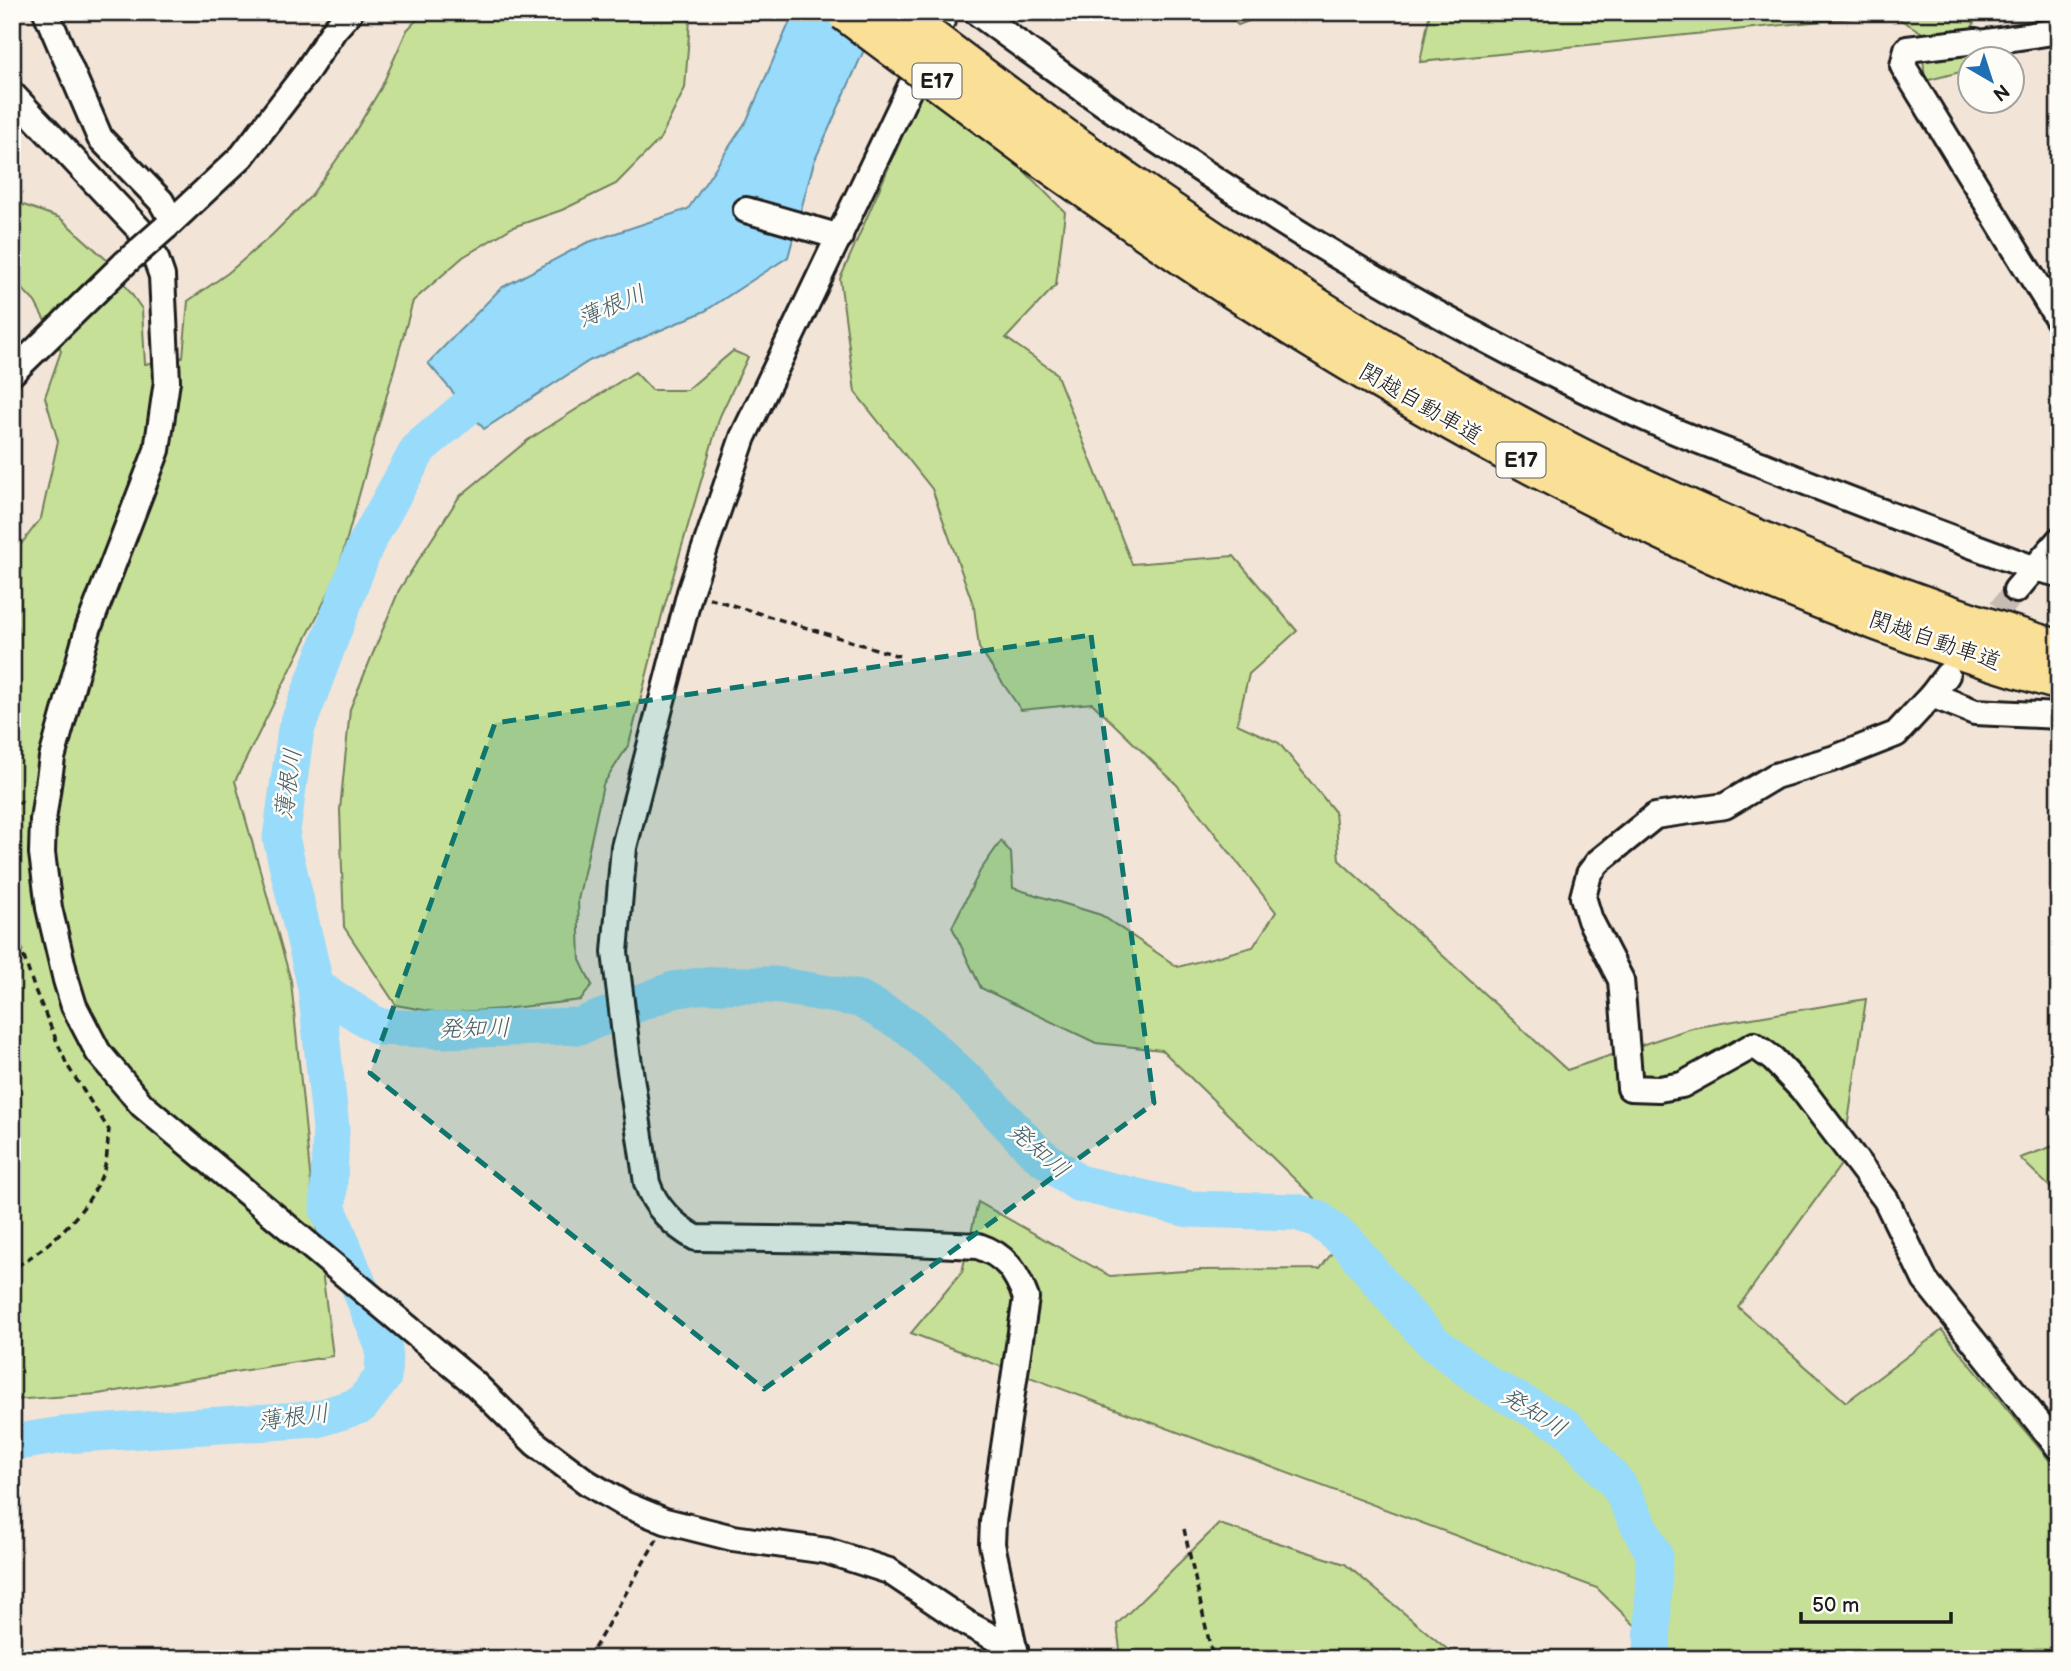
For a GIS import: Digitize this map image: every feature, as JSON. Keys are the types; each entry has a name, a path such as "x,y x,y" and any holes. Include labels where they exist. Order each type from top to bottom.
{"highway":[{"name":"関越自動車道","path":"845,12 1037,136 1147,197 1348,327 1459,392 1573,453 1694,511 1906,599 2059,649"},
{"name":"関越自動車道","path":"896,12 1037,136 1173,250 1287,324 1440,415 1551,476 1784,584 1900,630 2059,681"}],"street":[{"path":"46,12 100,138 161,201 169,224"},
{"path":"13,371 242,156 350,12"},
{"path":"946,12 743,437 690,592 624,846 615,952 647,1183 651,1195 673,1223 696,1238 845,1240 978,1246 995,1252 1020,1280 1026,1298 992,1544 1016,1654"},
{"path":"976,12 1185,162 1303,237 1429,310 1541,369 1658,424 1850,500 2033,568 2059,574"},
{"path":"2059,31 1979,43 1976,41 1907,49 1903,66 2059,321"},
{"path":"12,94 139,229 155,256 162,276 167,381 158,450 88,629 52,758 43,820 42,853 50,908 66,980 85,1029 98,1052 142,1105 474,1383 555,1460 588,1483 624,1504 665,1521 733,1538 827,1551 889,1571 1016,1654"},
{"path":"746,210 840,237"},
{"path":"2017,590 2059,540"},
{"path":"1947,675 1896,734 1869,746 1775,776 1725,806 1655,816 1598,862 1589,874 1583,897 1590,920 1621,979 1630,1088 1659,1089 1682,1085 1754,1045 1773,1059 1802,1089 1886,1200 1925,1280 2059,1448"},
{"path":"1932,695 1975,712 2059,716"}],"path":[{"path":"690,592 899,656"},
{"path":"12,922 35,990 67,1065 109,1130 103,1172 75,1219 33,1257 12,1269"},
{"path":"588,1659 651,1552 665,1521"},
{"path":"1184,1529 1213,1659"}],"highlighted area":[{"path":"1091,635 1154,1103 764,1389 370,1073 495,723"}],"green space":[{"path":"424,12 690,12 690,20 685,88 660,139 616,184 562,210 513,227 463,257 413,301 336,578 235,781 291,981 312,1194 333,1356 98,1394 12,1400 12,556 41,518 58,441 45,397 61,351 35,302 12,278 12,206 15,202 60,218 109,262 142,309 145,364 183,357 188,301 228,273 310,197 347,145 381,88 407,30"},
{"path":"1223,12 1272,12 1238,25"},
{"path":"1430,12 1975,12 1971,46 1955,46 1955,73 1925,81 1921,32 1891,14 1420,62"},
{"path":"929,75 1065,212 1056,285 1006,338 1056,373 1132,564 1234,556 1297,631 1249,674 1237,724 1279,743 1335,812 1339,860 1567,1070 1692,1028 1866,999 1842,1163 1738,1307 1846,1402 1942,1330 2059,1472 2059,1659 1669,1659 1597,1588 911,1333 962,1272 978,1202 1110,1276 1200,1270 1320,1269 1348,1231 1162,1050 1096,1043 981,988 952,927 980,871 1001,841 1011,853 1013,888 1101,915 1178,967 1253,947 1276,912 1177,785 1092,703 1021,710 979,648 974,607 932,489 855,392 840,279"},
{"path":"733,351 748,357 720,416 663,611 629,744 603,785 578,900 580,960 592,985 581,1000 503,1009 441,1013 396,1005 344,927 340,810 350,709 399,590 459,497 528,440 635,372 652,390 687,390"},
{"path":"2059,1144 2059,1196 2020,1158"},
{"path":"1219,1524 1345,1564 1459,1659 1121,1659 1117,1624"}],"water":[{"path":"794,12 881,12 814,162 788,257 705,311 589,361 484,429 428,363 501,288 586,243 688,209 747,120"}],"waterway":[{"name":"薄根川","path":"12,1443 62,1435 317,1419 361,1405 383,1377 384,1348 328,1209 331,1128 316,987 281,838 296,730 365,546 419,448 492,386 502,372"},
{"name":"発知川","path":"316,987 379,1027 443,1030 580,1026 673,990 706,985 775,985 860,999 909,1027 971,1084 1037,1153 1078,1183 1189,1209 1296,1212 1318,1219 1349,1244 1396,1302 1435,1344 1489,1385 1565,1426 1619,1486 1654,1555 1652,1659"}],"tunnel":[{"path":"1977,638 2016,590"}]}
